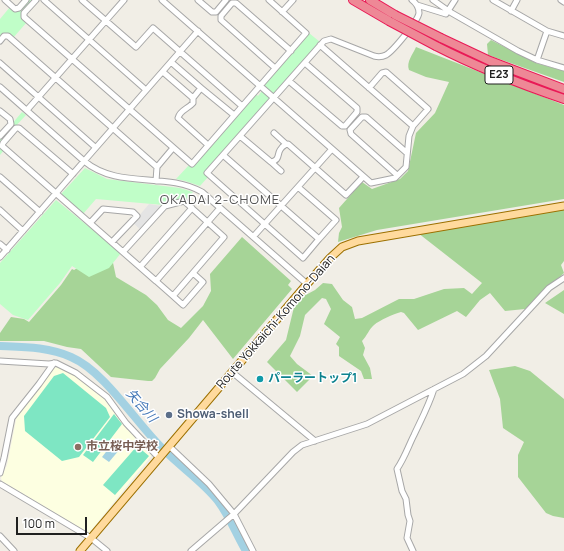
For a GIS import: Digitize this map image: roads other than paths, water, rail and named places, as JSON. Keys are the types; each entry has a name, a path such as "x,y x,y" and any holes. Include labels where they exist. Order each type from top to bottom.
{"highway":[{"name":"E23","path":"353,0 389,21 458,57 512,80 564,99"},
{"name":"E23","path":"370,0 395,15 441,38 496,63 564,89"}],"main road":[{"name":"Route Yokkaichi-Komono-Daian","path":"80,551 307,284 330,258 342,248 358,241 564,206"}],"street":[{"path":"5,0 15,9 19,8 26,0"},
{"path":"36,0 24,13 24,17 192,164 306,33 269,0"},
{"path":"44,0 146,90"},
{"path":"82,0 136,47 153,28 242,106"},
{"path":"27,110 106,21 122,0"},
{"path":"162,0 363,177 374,184 395,178 406,167 407,153 413,126 428,109 386,72 382,73 369,88"},
{"path":"198,0 212,12 216,12 221,16 221,20 276,68"},
{"path":"282,12 292,0"},
{"path":"412,0 417,5 446,14 455,0"},
{"path":"433,0 448,11 482,31 537,60 564,68"},
{"path":"493,0 547,31 564,36"},
{"path":"511,11 517,0"},
{"path":"216,12 229,1"},
{"path":"221,16 229,1"},
{"path":"229,1 236,3 291,51"},
{"path":"298,187 336,220 302,258 207,173 320,45 331,39 370,55 380,57 385,55 391,51 416,20 419,12 417,5"},
{"path":"0,257 198,31"},
{"path":"537,60 547,31"},
{"path":"0,41 4,36 8,36 157,167"},
{"path":"320,45 413,126"},
{"path":"171,62 234,115"},
{"path":"0,63 95,148"},
{"path":"305,63 356,108 357,112 362,117 366,117 407,153"},
{"path":"163,72 193,98"},
{"path":"290,80 342,126 345,126 350,130 351,134 397,175"},
{"path":"0,87 84,161 94,168 107,174 180,184 202,192 307,284"},
{"path":"201,88 193,98 193,103 189,108 182,111 178,118 208,145"},
{"path":"0,110 10,119 11,124 0,136"},
{"path":"345,126 357,112"},
{"path":"350,130 362,117"},
{"path":"73,174 20,128 16,128 3,143 2,146 183,305 203,282 193,273"},
{"path":"274,133 346,195 363,177"},
{"path":"240,136 281,171"},
{"path":"271,162 279,156 280,150 286,144"},
{"path":"156,181 157,167 173,148"},
{"path":"253,237 332,149"},
{"path":"223,155 319,239"},
{"path":"0,177 40,212"},
{"path":"123,252 165,206 184,201 208,222 224,237 173,296"},
{"path":"140,267 192,208"},
{"path":"156,281 220,208"},
{"path":"90,223 103,209 134,212 137,216 112,242"},
{"path":"0,210 23,231"},
{"path":"0,244 7,250"},
{"path":"191,551 234,514 293,452 302,445 367,424 464,374 486,356 549,288 564,278"},
{"path":"0,361 54,363 76,373 107,397 126,423 159,457"},
{"path":"0,473 12,418 54,363"},
{"path":"232,372 315,441"},
{"path":"413,551 407,538 410,521 406,499 402,491 397,468 406,456 413,436 431,400 434,389"},
{"path":"169,446 209,484 234,514 254,551"},
{"path":"0,484 92,538 107,551"},
{"path":"0,536 14,551"}],"water":[{"path":"113,443 120,449 109,462 102,457"}],"waterway":[{"name":"矢合川","path":"0,346 36,348 54,351 71,357 84,364 97,374 109,386 154,440 218,501 246,551"}],"place":[{"name":"パーラートップ1","path":"260,379"},
{"name":"Showa-shell","path":"169,415"},
{"name":"市立桜中学校","path":"78,447"}],"district":[{"name":"OKADAI 2-CHOME","path":"220,200"}]}
